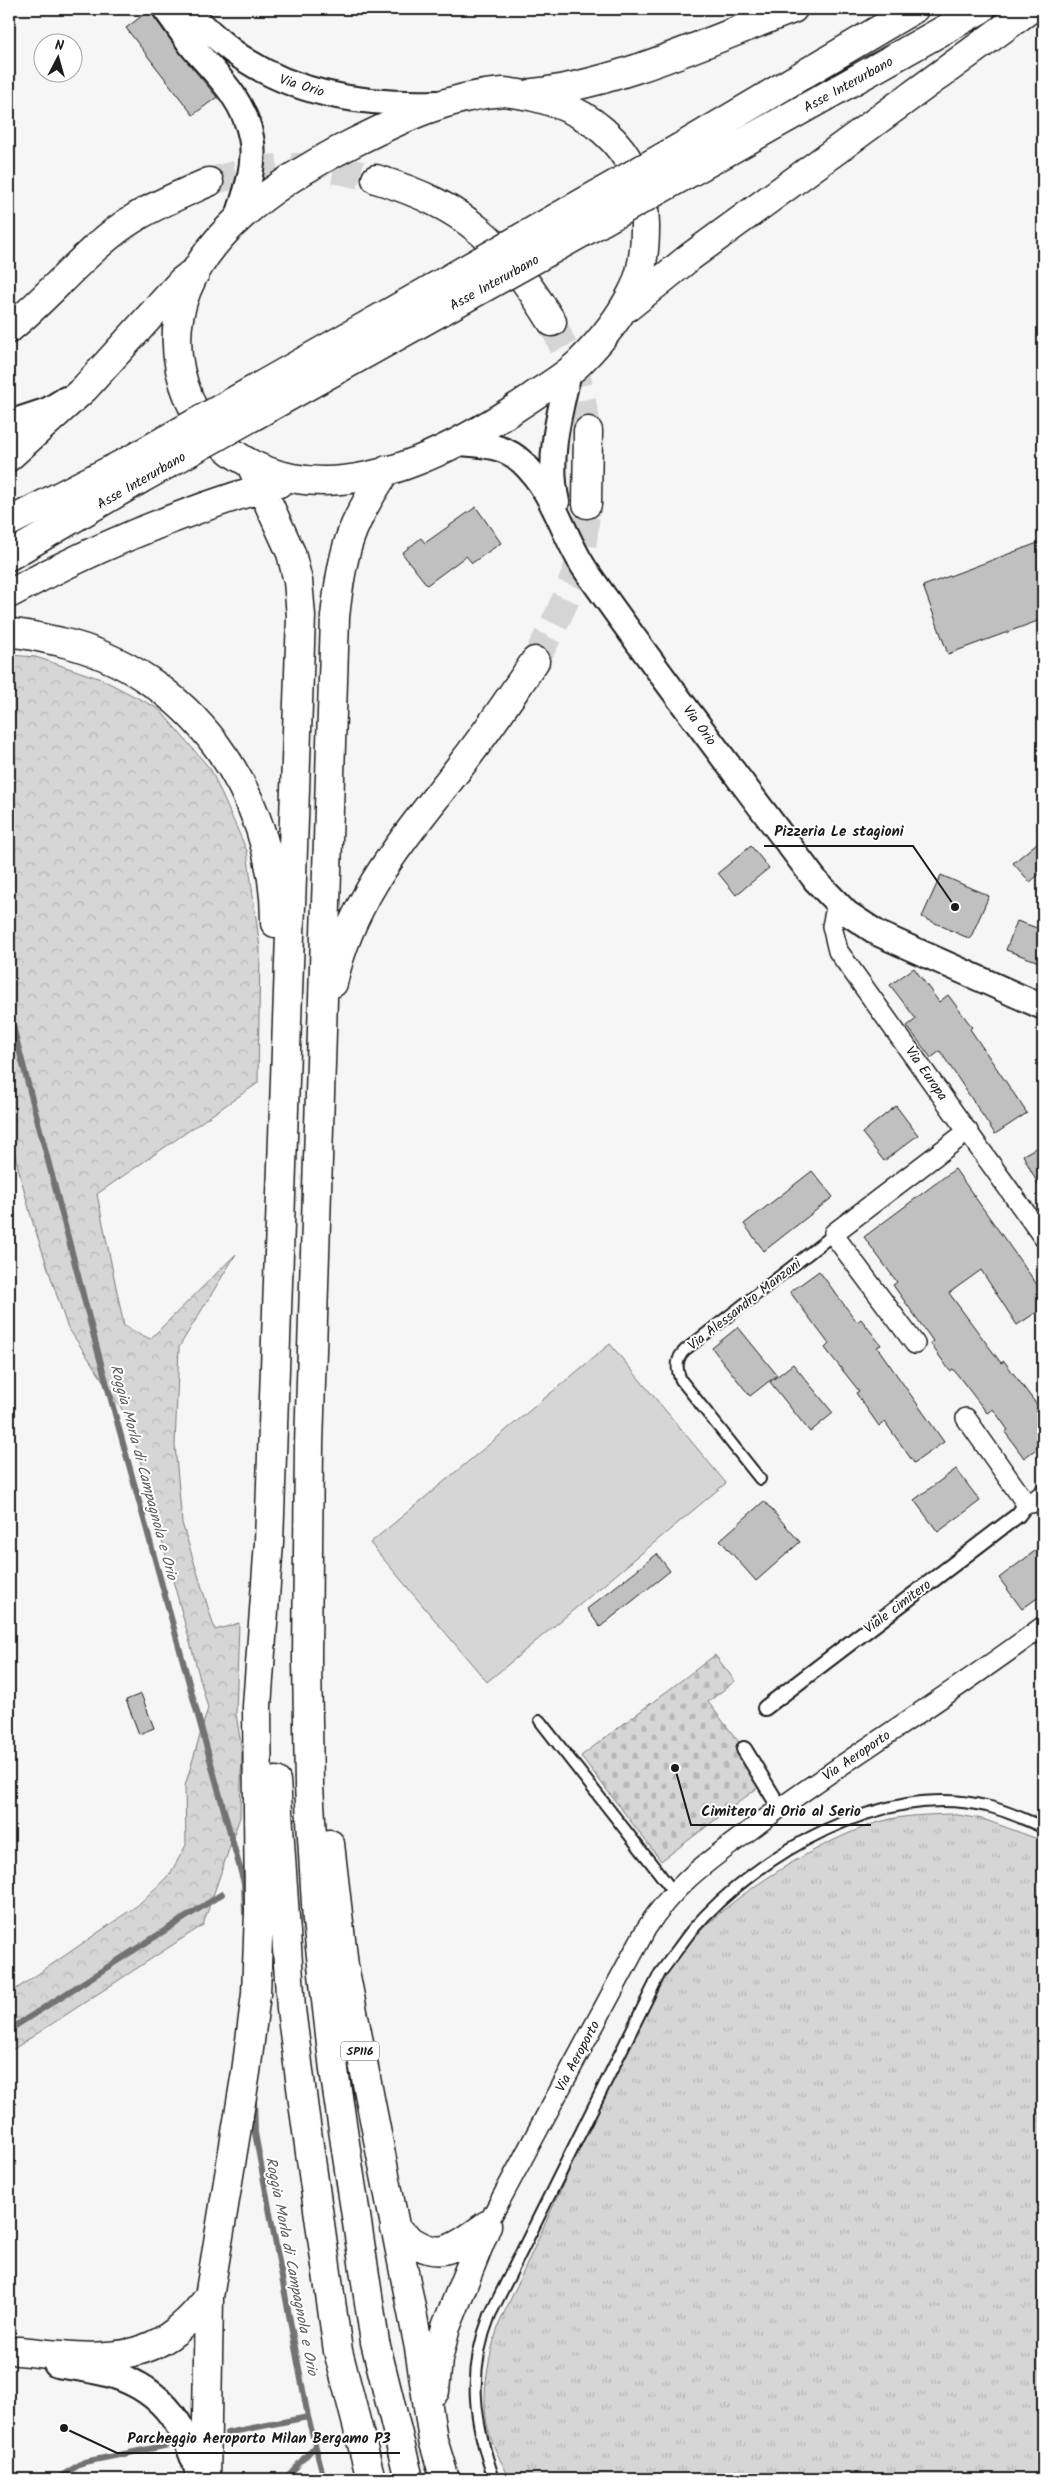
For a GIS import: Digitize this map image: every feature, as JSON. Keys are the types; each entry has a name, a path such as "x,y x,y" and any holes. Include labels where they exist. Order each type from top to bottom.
{"highway":[{"path":"206,2479 209,2297 246,2072 256,1994 258,1912 257,1706 269,1542 301,616 298,581 292,553 257,476 209,431 197,415 186,389 178,347 178,322 194,272 207,251 236,219 264,196 324,158 389,125 441,103 475,94 550,92 625,73 793,9"},
{"name":"Asse Interurbano","path":"686,160 914,9"},
{"name":"Asse Interurbano","path":"9,556 134,470 686,160 981,9"},
{"path":"620,315 690,257 1030,9"},
{"path":"9,594 111,543 257,476 326,482 350,480 387,470 459,443 511,412 569,372 597,344 620,315 635,289 641,263 645,214 640,187 627,157 599,128 572,109 527,94"},
{"path":"376,179 427,197 453,210 480,229 513,264 552,322"},
{"path":"9,329 102,242 134,218 162,202 209,182"},
{"path":"9,457 84,390 182,281 194,272"},
{"path":"587,504 588,431"},
{"name":"Asse Interurbano","path":"9,522 134,470"},
{"path":"387,470 357,518 348,540 340,578 336,617 309,1445 307,1659 309,1786 316,1921 334,2070 375,2342 409,2479"},
{"path":"9,633 84,648 122,664 162,688 221,750 243,788 263,832 271,867 275,918 271,1078 273,1119 282,1168"},
{"path":"321,1041 337,964 355,919 378,875 401,840 470,754 535,660"},
{"path":"269,1542 276,1798 291,2009 338,2351 371,2479"},
{"name":"SP116","path":"307,1659 316,1706 344,1966 419,2348 433,2440 444,2479"},
{"path":"396,2229 411,2242 436,2250 454,2249 487,2225"},
{"name":"SP116","path":"433,2440 440,2351 452,2309 474,2262 487,2225"},
{"path":"13,2349 88,2357 121,2357 154,2344 182,2326 209,2297"}],"main road":[{"path":"9,424 48,411 84,390"},
{"path":"13,2349 54,2364 112,2374 147,2390 176,2418 186,2434 202,2479"}],"street":[{"path":"165,9 193,47 235,96 244,113 252,139 251,160 248,184 236,219"},
{"name":"Via Orio","path":"186,9 220,41 246,61 286,82 359,101 382,104 441,103"},
{"name":"Via Orio","path":"569,372 553,445 552,464 554,490 570,542"},
{"name":"Via Orio","path":"459,443 495,447 508,452 521,461 536,476 546,491 584,567 816,882 847,913 879,934 1043,1007"},
{"name":"Via Europa","path":"837,903 832,926 838,951 1043,1237"},
{"name":"Via Alessandro Manzoni","path":"834,1234 968,1131"},
{"path":"834,1234 914,1344"},
{"path":"966,1418 1035,1499"},
{"name":"Viale cimitero","path":"765,1708 1018,1515 1035,1499"},
{"name":"Via Aeroporto","path":"487,2225 646,1929 673,1891 696,1871 802,1791 1043,1626"},
{"path":"744,1749 780,1808"}],"lane":[{"name":"Via Alessandro Manzoni","path":"760,1479 681,1380 678,1374 678,1360 681,1354 693,1344 834,1234"},
{"path":"540,1721 673,1891"},
{"path":"494,2479 482,2444 475,2397 481,2338 494,2306 660,1973 692,1930 725,1898 771,1862 817,1833 891,1806 929,1800 986,1806 1043,1827"}],"green space":[{"path":"9,655 36,657 101,679 159,709 211,770 247,851 260,948 258,1083 97,1194 124,1326 150,1339 236,1254 179,1347 175,1445 182,1523 215,1630 239,1623 236,1714 242,1751 240,1817 203,1925 9,2052 9,1994 138,1905 170,1874 186,1845 185,1786 208,1708 129,1420 67,1326 32,1220 9,1133"},
{"path":"610,1344 726,1483 487,1682 370,1543"},
{"path":"715,1655 735,1681 708,1702 768,1780 661,1861 581,1756"},
{"path":"951,1814 983,1819 1043,1841 1043,2479 510,2479 490,2436 485,2409 488,2365 499,2324 602,2102 642,2019 669,1970 692,1940 730,1905 754,1887 807,1854 834,1840 883,1821 908,1816"}],"building":[{"path":"151,9 154,17 179,52 217,97 193,115 126,28"},
{"path":"476,507 501,543 472,563 466,556 427,585 402,553 421,538 425,543"},
{"path":"1043,541 1043,619 948,654 923,586"},
{"path":"1043,838 1043,871 1030,882 1013,863"},
{"path":"751,846 769,868 736,895 718,873"},
{"path":"941,875 989,896 970,939 922,917"},
{"path":"1017,921 1043,930 1043,949 1039,962 1006,950"},
{"path":"914,968 939,1002 948,995 972,1027 970,1029 1027,1113 995,1134 940,1051 931,1058 907,1026 916,1019 890,985"},
{"path":"896,1106 918,1135 884,1161 862,1133"},
{"path":"1043,1144 1043,1194 1023,1155"},
{"path":"955,1169 1043,1293 1043,1308 1017,1325 981,1270 949,1293 1001,1363 1004,1361 1043,1413 1043,1444 1024,1458 1005,1432 1008,1430 993,1409 987,1413 953,1369 950,1371 930,1343 933,1341 893,1285 897,1282 864,1237"},
{"path":"812,1171 833,1197 764,1251 744,1224"},
{"path":"819,1271 857,1322 861,1319 881,1345 877,1347 944,1442 914,1463 885,1422 879,1426 856,1393 859,1391 825,1348 829,1344 790,1292"},
{"path":"738,1327 777,1375 750,1396 712,1348"},
{"path":"793,1364 833,1413 810,1432 770,1382"},
{"path":"956,1469 980,1501 938,1532 914,1500"},
{"path":"764,1501 800,1542 756,1581 720,1540"},
{"path":"1043,1545 1043,1594 1022,1609 999,1578"},
{"path":"657,1554 670,1571 600,1627 587,1609"},
{"path":"141,1694 154,1728 139,1734 126,1700"}],"waterway":[{"name":"Roggia Morla di Campagnola e Orio","path":"9,1011 99,1356 244,1883 245,1913"},
{"path":"9,2030 222,1894"},
{"name":"Roggia Morla di Campagnola e Orio","path":"254,2098 255,2133 308,2417 324,2479"},
{"path":"227,2433 308,2417"},
{"path":"56,2479 84,2462 169,2445"},
{"path":"285,2479 315,2446"}],"tunnel":[{"path":"209,182 252,171 292,167 333,169 376,179"},
{"path":"552,322 577,377 588,431"},
{"path":"535,661 573,582 581,554 587,504"}],"place":[{"name":"Pizzeria Le stagioni","path":"955,907"},
{"name":"Cimitero di Orio al Serio","path":"675,1768"},
{"name":"Parcheggio Aeroporto Milan Bergamo P3","path":"64,2428"}]}
